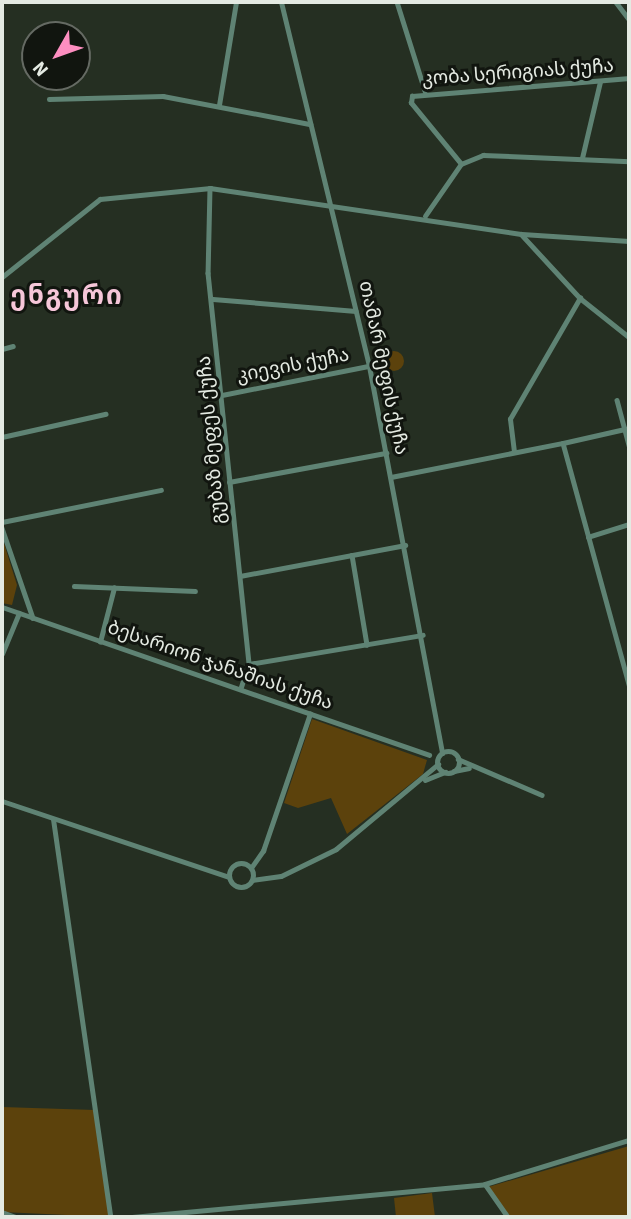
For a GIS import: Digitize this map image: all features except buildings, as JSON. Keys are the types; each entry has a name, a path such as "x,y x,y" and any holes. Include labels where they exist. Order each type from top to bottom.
{"street":[{"path":"219,105 236,2"},
{"name":"თამარ მეფის ქუჩა","path":"281,2 369,366 423,635 442,743 441,753"},
{"path":"397,2 425,91"},
{"path":"616,2 629,19"},
{"name":"კობა სერიგიას ქუჩა","path":"461,164 411,103 425,91 600,82 629,78"},
{"path":"582,158 600,82"},
{"path":"49,99 163,96 310,124"},
{"path":"425,216 461,164 484,155 629,161"},
{"path":"2,277 100,199 210,188 331,202 521,234 629,241"},
{"name":"გუბაზ მეფეს ქუჩა","path":"210,188 213,299 249,664 240,689"},
{"path":"521,234 580,298 629,337"},
{"path":"514,452 510,419 580,298"},
{"path":"213,299 355,311"},
{"path":"2,349 13,346"},
{"name":"კიევის ქუჩა","path":"222,394 369,366"},
{"path":"617,400 629,445"},
{"path":"2,437 105,414"},
{"path":"391,477 625,429"},
{"path":"563,443 629,685"},
{"path":"229,482 386,453"},
{"path":"2,522 161,490"},
{"path":"588,537 629,524"},
{"path":"2,528 33,618"},
{"path":"240,576 404,545"},
{"path":"352,555 367,645"},
{"path":"74,586 195,591"},
{"path":"100,642 114,587"},
{"name":"ბესარიონ ჯანაშიას ქუჩა","path":"2,607 429,755"},
{"path":"2,654 19,612"},
{"path":"249,664 423,635"},
{"path":"252,880 251,868 263,851 310,714"},
{"path":"442,743 470,768 542,795"},
{"path":"429,755 453,752"},
{"path":"2,801 229,877 241,887 252,880 281,876 336,849 422,781 438,764 441,753"},
{"path":"429,755 445,772"},
{"path":"454,771 458,758"},
{"path":"422,781 445,772 470,768"},
{"path":"53,819 110,1217"},
{"path":"229,877 236,864 251,868"},
{"path":"132,1217 485,1184 629,1140"},
{"path":"485,1184 508,1217"},
{"path":"2,1212 16,1217"}],"shaded area":[{"path":"394,351 401,354 404,361 401,368 394,371 387,368 384,361 387,354"},
{"path":"2,537 17,585 12,605 2,603"},
{"path":"312,719 427,760 423,774 347,834 331,798 298,808 284,803"},
{"path":"2,1107 95,1110 110,1217 2,1212"},
{"path":"629,1146 629,1217 508,1217 488,1187"},
{"path":"432,1193 435,1217 396,1217 394,1198"}],"district":[{"name":"ენგური","path":"67,296"}]}
